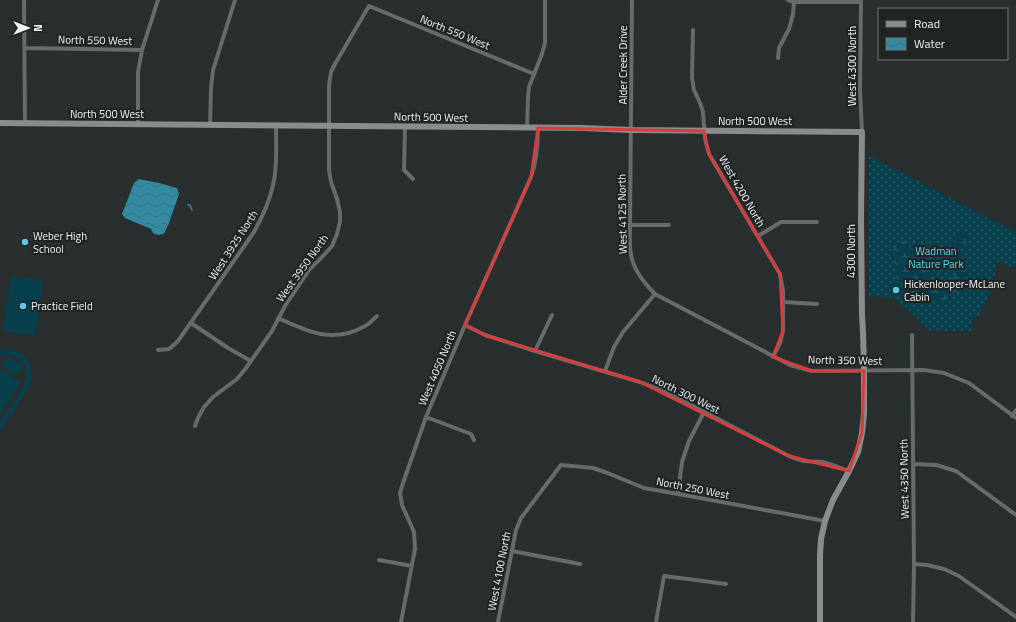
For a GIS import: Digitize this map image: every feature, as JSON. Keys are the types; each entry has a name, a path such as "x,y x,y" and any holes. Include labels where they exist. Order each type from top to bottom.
{"street":[{"path":"24,0 25,123"},
{"path":"138,124 138,72 142,50 158,0"},
{"path":"210,125 213,70 235,0"},
{"path":"527,128 529,87 545,43 545,0"},
{"name":"Alder Creek Drive","path":"631,130 632,0"},
{"path":"788,0 794,2 861,1"},
{"name":"West 4300 North","path":"861,1 860,90 862,132"},
{"path":"778,58 779,48 789,29 793,14 794,2"},
{"name":"North 550 West","path":"369,6 534,74"},
{"name":"West 3950 North","path":"195,426 204,407 213,397 236,378 251,361 272,331 285,306 309,270 332,246 337,234 340,222 340,212 329,170 329,85 335,64 369,6"},
{"name":"West 4200 North","path":"692,30 692,78 693,85 703,112 704,131 709,154 780,274 783,290 783,331 780,343 773,357"},
{"name":"North 550 West","path":"25,48 142,50"},
{"name":"North 500 West","path":"0,123 405,126 862,132"},
{"name":"West 3925 North","path":"158,350 169,349 178,342 254,232 264,214 272,191 275,172 276,125"},
{"path":"405,126 404,170 413,179"},
{"name":"West 4050 North","path":"401,622 415,549 414,532 402,505 400,493 426,417 531,177 538,150 538,128"},
{"name":"West 4125 North","path":"631,130 631,254 634,266 645,284 654,294"},
{"name":"4300 North","path":"820,622 821,539 824,521 833,500 849,472 858,452 864,414 862,307 862,132"},
{"path":"758,236 781,222 817,222"},
{"path":"630,225 669,225"},
{"path":"605,371 614,346 623,332 654,294"},
{"name":"North 350 West","path":"654,294 790,365 812,371 924,370 944,373 969,383 1014,417"},
{"path":"783,302 817,304"},
{"path":"535,351 552,315"},
{"path":"278,318 315,334 335,335 356,331 367,326 377,316"},
{"path":"191,323 228,348 251,361"},
{"name":"North 300 West","path":"465,325 485,335 640,382 666,392 789,456 803,460 822,462 849,472"},
{"name":"West 4350 North","path":"912,335 914,622"},
{"path":"1014,417 1016,410"},
{"path":"678,494 682,462 689,441 704,412"},
{"path":"426,417 471,434 474,440"},
{"path":"913,464 936,464 956,471 1016,515"},
{"name":"North 250 West","path":"561,465 593,468 644,488 824,521"},
{"name":"West 4100 North","path":"498,622 516,530 521,518 561,465"},
{"path":"512,551 580,564"},
{"path":"379,560 412,566"},
{"path":"914,564 944,569 959,576 1016,617"},
{"path":"656,622 664,576 726,584"}],"highlighted area":[{"path":"538,128 704,131 709,154 780,274 783,331 773,357 812,371 864,371 862,433 849,471 789,456 640,382 485,335 465,325 531,177"}],"green space":[{"name":"Wadman Nature Park","path":"869,155 1016,232 1016,268 998,262 993,285 989,295 978,317 973,317 972,331 929,330 893,298 869,296"},
{"path":"962,232 967,232 969,236 968,241 959,249 968,290 965,293 960,291 949,294 946,301 939,303 925,299 901,297 896,276 893,247 899,242 905,242 913,258 923,261 929,266 935,285 941,288 955,276 952,255 953,243"},
{"name":"Practice Field","path":"11,276 43,281 35,336 3,331"},
{"path":"5,349 19,352 28,360 31,366 32,379 30,386 0,432 0,422 23,388 27,373 25,366 18,358 8,354 0,355 0,350"},
{"path":"8,356 23,366 17,376 2,366"},
{"path":"0,369 21,383 0,414"}],"water":[{"path":"139,179 177,188 179,194 164,234 158,235 153,233 151,229 125,218 122,214 134,183"}],"waterway":[{"path":"188,205 190,205 192,210"}],"place":[{"name":"Weber High School","path":"25,242"},
{"name":"Hickenlooper-McLane Cabin","path":"896,290"},
{"name":"Practice Field","path":"23,306"}]}
